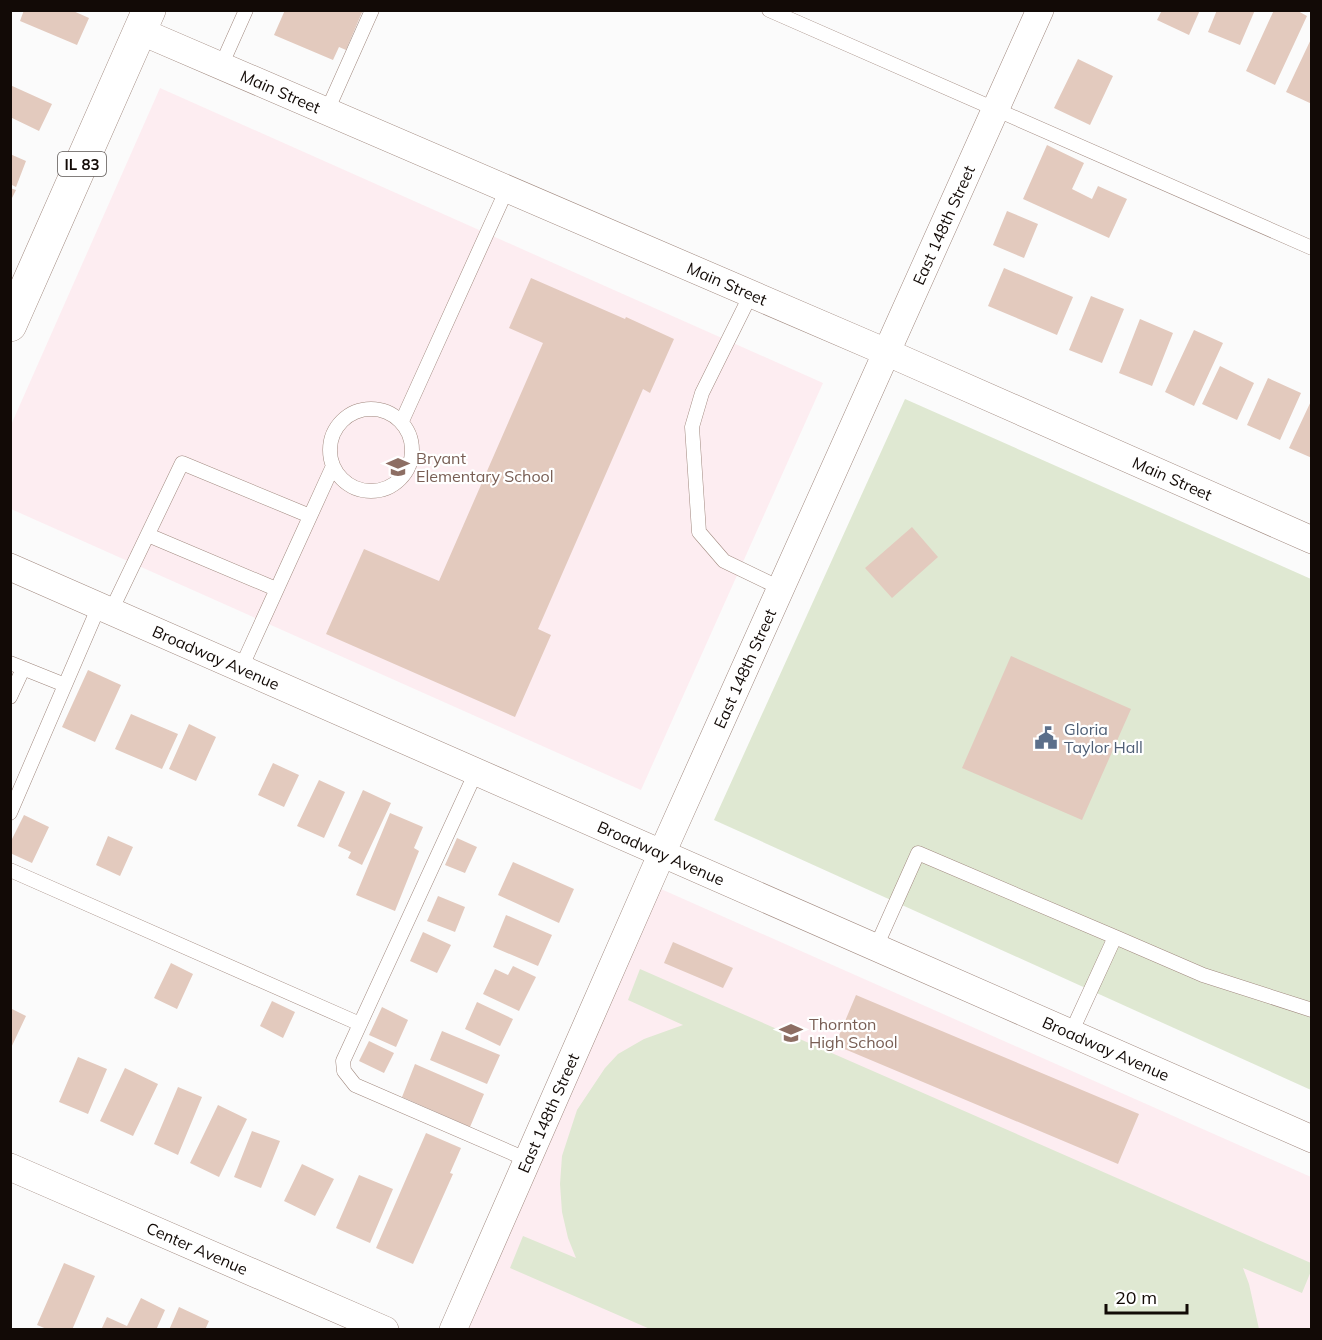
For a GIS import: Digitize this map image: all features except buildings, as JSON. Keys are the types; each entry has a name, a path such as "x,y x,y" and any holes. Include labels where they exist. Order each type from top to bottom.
{"main road":[{"name":"IL 83","path":"10,325 20,279 145,21"}],"street":[{"name":"East 148th Street","path":"453,1329 662,853 1040,10"},
{"name":"Main Street","path":"145,21 221,66 886,352 1311,540"},
{"name":"Broadway Avenue","path":"10,567 1311,1139"},
{"name":"Center Avenue","path":"10,1167 385,1329"}],"lane":[{"path":"221,66 246,10"},
{"path":"327,111 372,10"},
{"path":"770,10 1311,248"},
{"path":"402,421 507,189"},
{"path":"751,294 702,393 692,427 699,531 724,561 780,588"},
{"path":"370,408 384,410 402,421 411,439 412,453 409,466 401,478 391,486 363,491 340,478 333,466 329,453 330,439 336,427 345,417 357,410 370,408"},
{"path":"10,813 65,685 105,608 148,535 182,463 310,516"},
{"path":"241,668 333,466"},
{"path":"148,535 276,589"},
{"path":"10,697 17,666 65,685"},
{"path":"476,771 343,1060 344,1071 355,1085 528,1160"},
{"path":"876,947 918,854 1203,975 1311,1010"},
{"path":"10,870 360,1024"},
{"path":"1071,1033 1115,938"}],"shaded area":[{"name":"Bryant Elementary School","path":"160,88 823,383 641,790 11,509 11,425"},
{"name":"Thornton High School","path":"661,889 1311,1177 1311,1329 465,1330"}],"green space":[{"path":"905,399 1311,579 1311,1090 714,820"},
{"name":"Thornton High School","path":"640,969 1311,1263 1311,1271 1302,1293 1243,1268 1259,1329 650,1329 510,1268 523,1236 576,1258 568,1238 562,1212 560,1184 562,1156 577,1110 605,1068 618,1054 644,1039 683,1025 628,1000"}],"place":[{"name":"Bryant Elementary School","path":"398,467"},
{"name":"Gloria Taylor Hall","path":"1046,738"},
{"name":"Thornton High School","path":"791,1033"}]}
